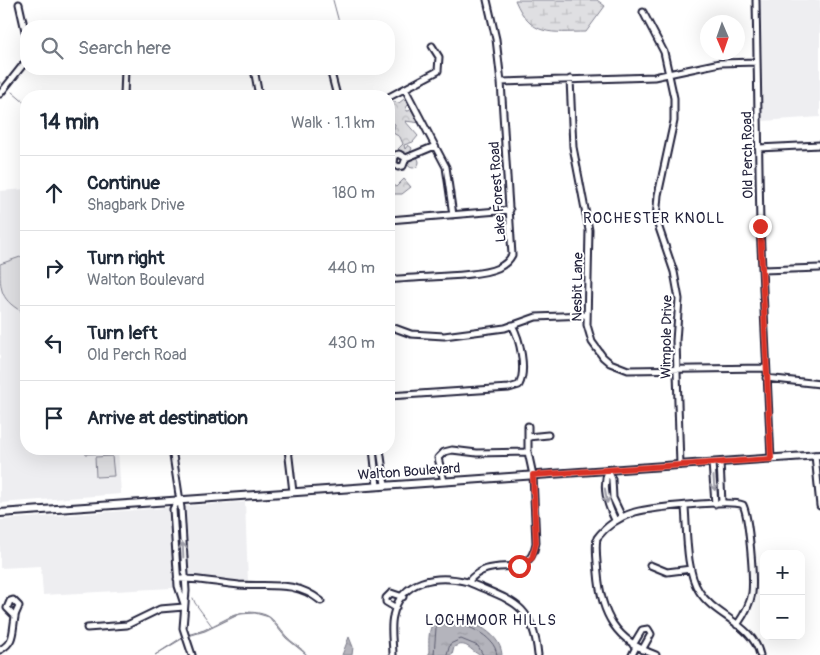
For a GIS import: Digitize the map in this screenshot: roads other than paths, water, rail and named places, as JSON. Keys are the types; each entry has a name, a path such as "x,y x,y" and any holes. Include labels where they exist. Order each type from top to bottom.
{"main road":[{"name":"Walton Boulevard","path":"0,513 818,455"}],"street":[{"name":"Lake Forest Road","path":"395,279 482,272 498,268 509,261 513,251 501,82 496,40 487,0"},
{"name":"Old Perch Road","path":"756,0 758,148 765,368 771,459"},
{"path":"20,4 23,20"},
{"name":"Wimpole Drive","path":"643,12 659,40 671,74 674,121 656,213 661,238 674,272 679,299 676,331 676,370 680,465"},
{"path":"395,94 438,71 439,57 432,46"},
{"path":"501,82 654,77 720,63 757,62"},
{"path":"0,94 20,69"},
{"path":"124,90 125,75"},
{"path":"255,75 258,90"},
{"path":"332,75 335,90"},
{"name":"Nesbit Lane","path":"570,80 573,147 589,230 586,315 592,342 610,363 628,370 765,368"},
{"path":"405,89 435,146 448,176 453,215"},
{"path":"758,148 820,144"},
{"path":"406,158 435,146"},
{"path":"395,220 510,210"},
{"path":"762,270 820,268"},
{"path":"395,328 411,334 427,336 493,330 536,316 586,315"},
{"path":"395,396 509,388 519,385 522,366 518,340 512,325"},
{"path":"766,378 793,379 820,384"},
{"path":"468,582 483,569 519,566 532,558 536,543 533,475 528,452 528,426"},
{"path":"528,437 548,435"},
{"path":"444,481 438,458 444,452 452,450 477,453 528,452"},
{"path":"173,455 178,501 181,508 185,579 185,637 192,655"},
{"path":"289,455 293,492"},
{"path":"374,455 377,486"},
{"path":"381,455 385,485"},
{"path":"818,455 820,506"},
{"path":"720,462 722,503"},
{"path":"712,463 715,504"},
{"path":"608,470 612,479 613,498 618,519"},
{"path":"178,501 173,509 177,579 184,607"},
{"path":"656,655 634,646 612,623 604,607 599,589 597,538 608,525 618,519 650,510 739,503 745,509 752,593 749,604 737,625"},
{"path":"684,507 691,569 695,586 702,596 751,637 760,655"},
{"path":"650,565 667,572 691,569"},
{"path":"393,655 392,623 396,608 403,597 413,587 432,578 452,578 468,582 520,607 532,621 538,655"},
{"path":"177,579 244,585 287,585 306,590 321,600"},
{"path":"396,608 386,602 386,598 391,593 403,597"},
{"path":"87,628 127,625 160,609 184,607"},
{"path":"0,650 8,646 13,638 14,616"},
{"path":"632,655 642,630 648,629 651,634 642,650"}],"water":[{"path":"248,612 263,614 269,617 255,613 240,614"},
{"path":"240,614 205,631 185,637 155,655 184,636 204,630"},
{"path":"443,616 461,619 480,626 495,639 500,646 502,655 480,655 465,645 458,645 454,647 452,655 429,655 431,627"},
{"path":"269,617 288,638 307,655 286,638"},
{"path":"349,637 353,647 352,655 342,655"}],"waterway":[{"path":"333,0 338,20"},
{"path":"12,92 20,99"},
{"path":"193,598 212,626"}],"district":[{"name":"ROCHESTER KNOLL","path":"654,218"},
{"name":"LOCHMOOR HILLS","path":"491,620"}]}
